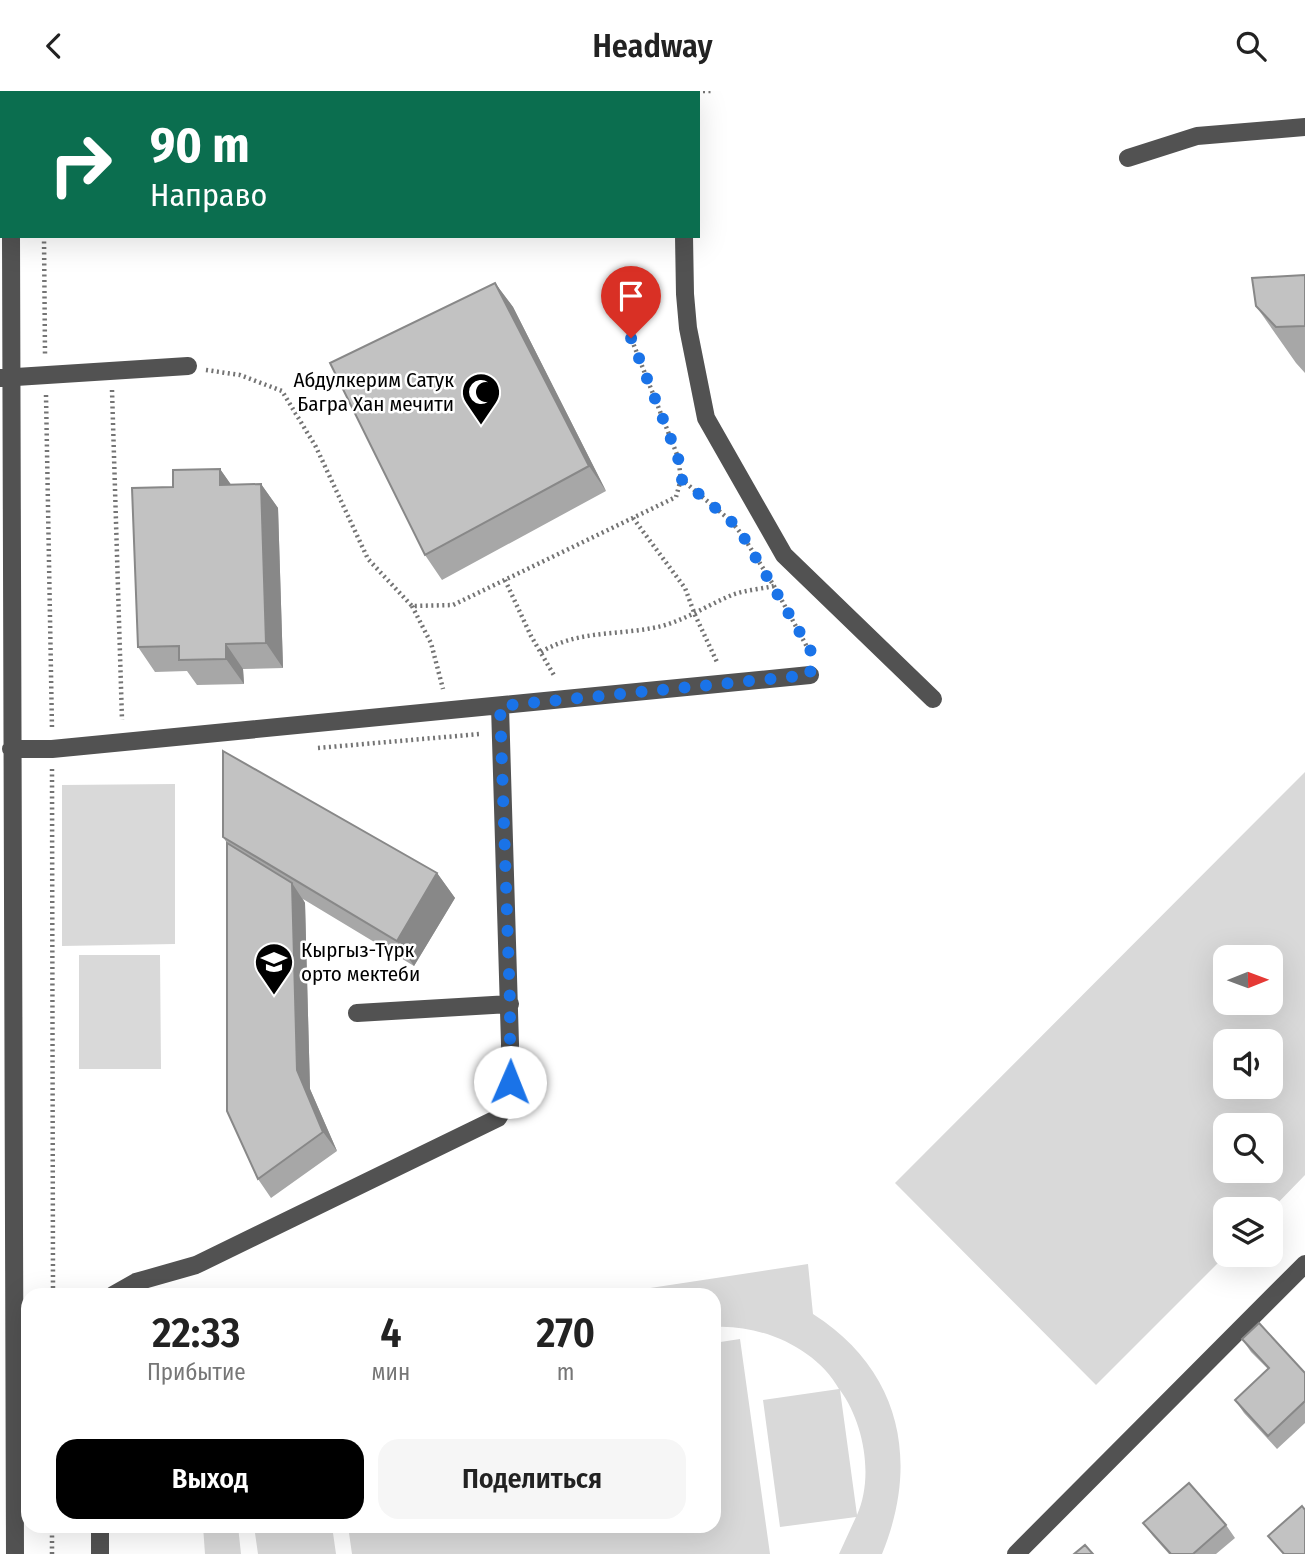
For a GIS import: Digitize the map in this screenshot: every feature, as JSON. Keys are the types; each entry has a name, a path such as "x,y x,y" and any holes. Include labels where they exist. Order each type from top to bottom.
{"street":[{"path":"1128,158 1197,136 1305,127"},
{"path":"10,1550 21,1306 7,1188 12,749 5,377 11,238"},
{"path":"684,238 688,328 706,418 784,555 933,699"},
{"path":"5,377 188,366"},
{"path":"12,749 52,749 810,675"},
{"path":"125,1288 136,1282 196,1265 498,1118 508,1101 510,1004 500,706"},
{"path":"357,1013 510,1004"},
{"path":"1016,1554 1305,1263"},
{"path":"100,1533 100,1554"}],"path":[{"path":"44,238 52,749 53,1288"},
{"path":"412,606 453,605 676,497 681,479 678,457 631,338"},
{"path":"188,366 240,375 282,391 316,447 368,559 412,606 431,643 443,689"},
{"path":"111,370 122,721"},
{"path":"681,479 731,521 743,536 812,653 810,675"},
{"path":"633,518 685,588 717,662"},
{"path":"505,580 555,677"},
{"path":"541,652 590,635 613,631 636,632 665,625 695,615 735,594 774,586"},
{"path":"52,1533 52,1554"}],"shaded area":[{"path":"1305,772 1305,1175 1283,1198 1213,1197 1214,1267 1096,1385 895,1183"},
{"path":"175,784 175,944 62,946 62,785"},
{"path":"79,955 160,955 161,1069 79,1069"},
{"path":"808,1264 813,1314 843,1337 866,1362 884,1390 895,1420 900,1452 900,1485 894,1519 882,1554 839,1554 856,1517 780,1527 763,1400 839,1389 829,1374 802,1351 768,1334 721,1327 721,1288 650,1288","holes":["840,1390 855,1418 864,1451 865,1467 865,1484 857,1515"]},
{"path":"740,1339 770,1554 352,1554 349,1533 721,1533 721,1342"},
{"path":"204,1533 239,1533 241,1554 205,1554"},
{"path":"255,1533 333,1533 336,1554 258,1554"}],"building":[{"path":"1305,275 1305,326 1276,327 1256,306 1252,278"},
{"path":"495,283 589,466 425,555 330,363"},
{"path":"220,469 220,485 261,484 266,643 226,644 226,659 179,660 179,646 138,647 132,488 173,487 173,470"},
{"path":"223,751 437,873 397,941 223,837"},
{"name":"Кыргыз-Түрк орто мектеби","path":"227,843 292,883 297,1070 323,1132 258,1179 227,1111"},
{"path":"1259,1323 1305,1373 1305,1401 1268,1436 1235,1400 1269,1368 1242,1339"},
{"path":"1189,1483 1226,1525 1193,1554 1171,1554 1143,1523"},
{"path":"1302,1506 1305,1510 1305,1554 1284,1554 1268,1536"},
{"path":"1085,1545 1093,1554 1074,1554"}],"place":[{"name":"Абдулкерим Сатук Багра Хан мечити","path":"481,426"},
{"name":"Кыргыз-Түрк орто мектеби","path":"274,996"}],"route":[{"path":"510,1082 500,706 810,675 812,653 743,536 731,521 681,479 678,457 631,338"}]}
